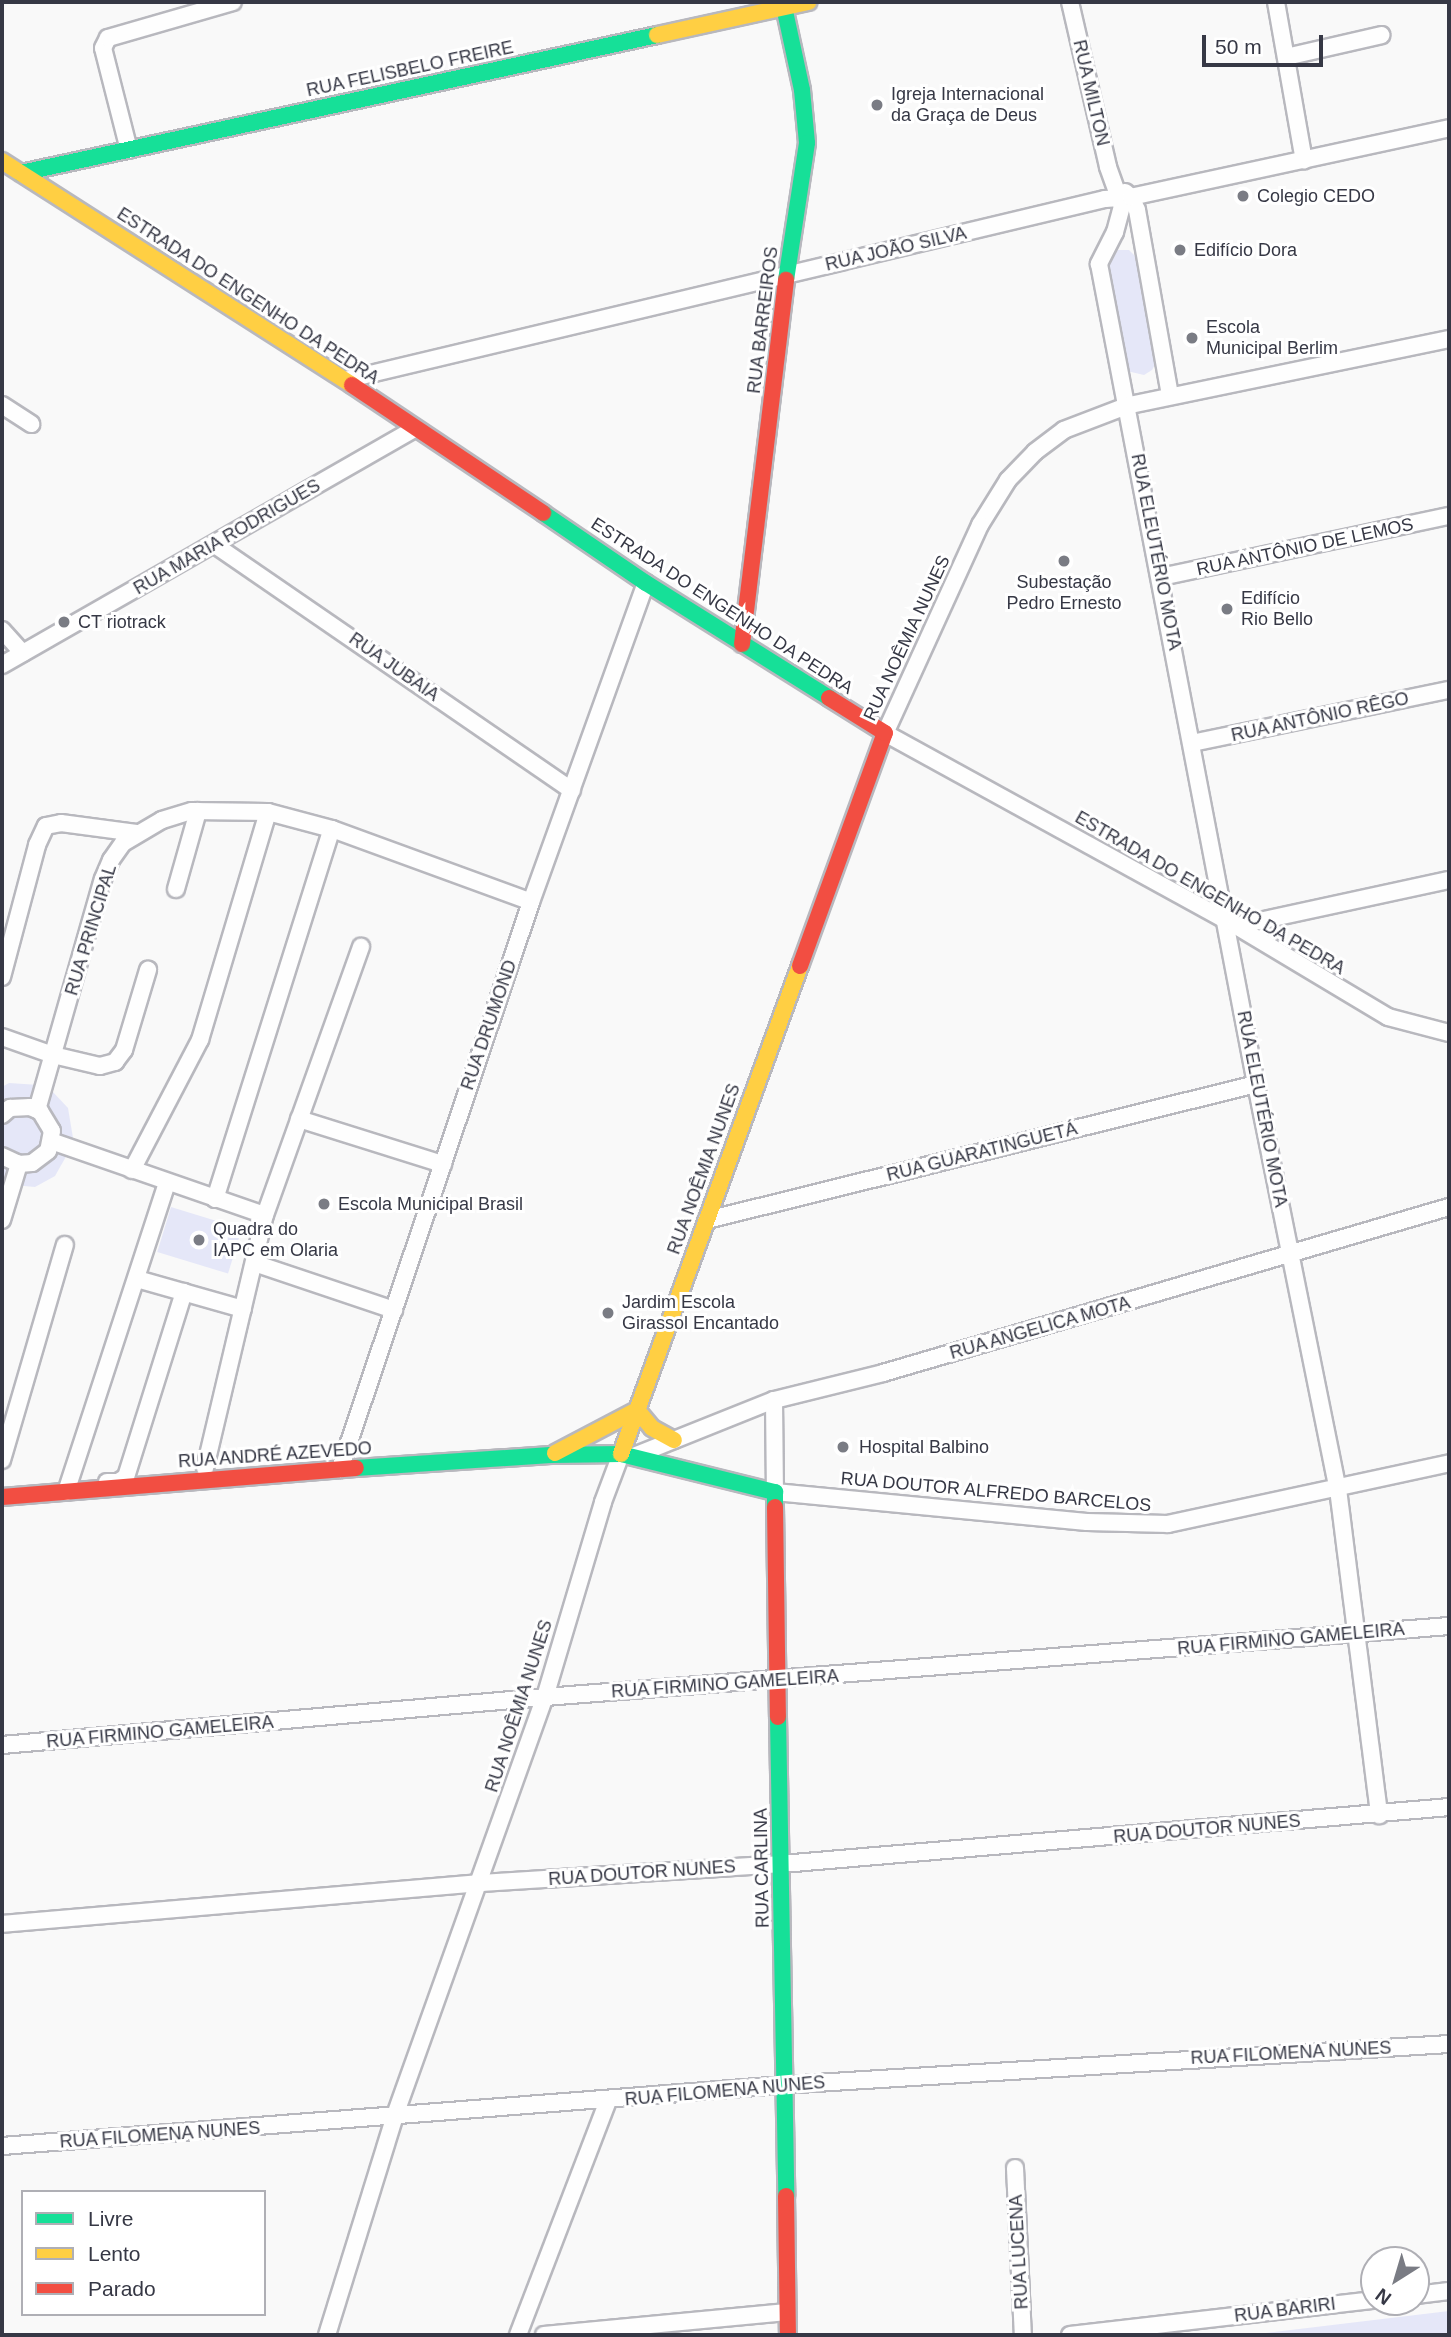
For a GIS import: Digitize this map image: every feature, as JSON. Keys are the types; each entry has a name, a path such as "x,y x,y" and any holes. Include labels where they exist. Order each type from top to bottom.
{"street":[{"path":"129,149 103,48 107,38 233,2"},
{"name":"RUA FELISBELO FREIRE","path":"21,173 784,4 808,2"},
{"name":"RUA MILTON","path":"1070,2 1108,167 1122,196 1137,210 1170,396"},
{"path":"1276,2 1304,161"},
{"name":"RUA BARREIROS","path":"742,644 787,274 807,143 802,90 784,4"},
{"path":"1286,57 1382,35"},
{"name":"RUA JOÃO SILVA","path":"345,380 1122,196 1304,161 1449,128"},
{"name":"ESTRADA DO ENGENHO DA PEDRA","path":"3,163 345,380 646,583 885,733 1231,923 1388,1017 1449,1033"},
{"name":"RUA ELEUTÉRIO MOTA","path":"1122,196 1111,242 1099,264 1129,405 1192,743 1231,923 1256,1084 1338,1489 1380,1815"},
{"path":"1111,242 1133,245 1144,253"},
{"name":"RUA NOÊMIA NUNES","path":"327,2335 394,2118 481,1883 545,1697 603,1502 627,1455 637,1410 885,733 980,525 1008,480 1035,452 1064,430 1129,405 1449,339"},
{"path":"2,405 31,424"},
{"name":"RUA MARIA RODRIGUES","path":"2,664 215,545 415,428"},
{"name":"RUA ANTÔNIO DE LEMOS","path":"1161,577 1449,516"},
{"name":"RUA JUBAIA","path":"215,545 572,790"},
{"name":"RUA DRUMOND","path":"340,1469 531,902 646,583"},
{"path":"2,630 23,653"},
{"name":"RUA ANTÔNIO RÊGO","path":"1192,743 1449,690"},
{"path":"176,889 198,811"},
{"name":"RUA PRINCIPAL","path":"37,1110 103,879 123,843 162,820 198,811 268,812 332,829 531,902"},
{"path":"132,1170 200,1040 268,812"},
{"path":"2,977 37,845 46,826 61,823 136,833"},
{"path":"215,1199 332,829"},
{"path":"1231,923 1449,880"},
{"path":"205,1468 265,1215 361,947"},
{"path":"2,1037 53,1055 100,1066 116,1062 124,1050 148,970"},
{"name":"RUA GUARATINGUETÁ","path":"707,1220 1256,1084"},
{"path":"2,1115 20,1106 37,1110 48,1121 51,1141 41,1158 19,1164 2,1156"},
{"path":"299,1119 443,1164"},
{"path":"51,1141 265,1215"},
{"path":"3,1212 19,1164"},
{"path":"167,1183 68,1487 118,1482 126,1477 184,1292"},
{"name":"RUA ANGELICA MOTA","path":"627,1455 674,1440 774,1401 896,1370 1449,1208"},
{"path":"2,1460 65,1245"},
{"path":"254,1263 394,1310"},
{"path":"137,1279 243,1309"},
{"name":"RUA CARLINA","path":"774,1401 776,1681 782,1864 788,2335"},
{"path":"637,1410 652,1428 674,1440"},
{"name":"RUA ANDRÉ AZEVEDO","path":"551,1455 637,1410"},
{"name":"RUA ANDRÉ AZEVEDO","path":"2,1497 68,1487 551,1455 627,1455"},
{"name":"RUA DOUTOR ALFREDO BARCELOS","path":"627,1455 775,1492 1136,1526 1168,1524 1338,1489 1449,1462"},
{"name":"RUA FIRMINO GAMELEIRA","path":"2,1745 545,1697 776,1681 1449,1626"},
{"name":"RUA DOUTOR NUNES","path":"2,1923 481,1883 782,1864 1449,1807"},
{"name":"RUA FILOMENA NUNES","path":"2,2146 394,2118 783,2085 1449,2043"},
{"path":"518,2335 608,2100"},
{"name":"RUA LUCENA","path":"1015,2168 1023,2335"},
{"path":"1430,2293 1449,2291"},
{"name":"RUA BARIRI","path":"1070,2335 1360,2302"},
{"path":"544,2335 787,2312"}],"shaded area":[{"path":"1118,250 1129,250 1138,259 1158,359 1152,370 1144,375 1127,371 1106,259"},
{"path":"9,1083 39,1085 52,1091 68,1108 73,1138 68,1153 55,1176 35,1187 2,1184 2,1087"},
{"name":"Quadra do IAPC em Olaria","path":"171,1207 242,1229 228,1274 157,1252"},
{"path":"1449,2311 1449,2335 1249,2335 1407,2316 1430,2316 1430,2313"}],"traffic: fast":[{"path":"783,2 802,90 807,143 786,280"},
{"path":"21,173 657,35"},
{"path":"543,513 646,583 829,698"},
{"path":"356,1468 551,1455 621,1454 775,1492 775,1507"},
{"path":"778,1717 786,2196"}],"traffic: slow":[{"path":"657,35 808,2"},
{"path":"2,161 352,385"},
{"path":"621,1454 800,966"},
{"path":"637,1410 652,1428 674,1440"},
{"path":"555,1453 637,1410"}],"traffic: jam":[{"path":"742,644 786,280"},
{"path":"352,385 543,513"},
{"path":"800,966 885,733 829,698"},
{"path":"2,1497 356,1468"},
{"path":"775,1507 778,1717"},
{"path":"786,2196 788,2335"}],"place":[{"name":"Igreja Internacional da Graça de Deus","path":"877,105"},
{"name":"Colegio CEDO","path":"1243,196"},
{"name":"Edifício Dora","path":"1180,250"},
{"name":"Escola Municipal Berlim","path":"1192,338"},
{"name":"Subestação Pedro Ernesto","path":"1064,561"},
{"name":"Edifício Rio Bello","path":"1227,609"},
{"name":"CT riotrack","path":"64,622"},
{"name":"Escola Municipal Brasil","path":"324,1204"},
{"name":"Quadra do IAPC em Olaria","path":"199,1240"},
{"name":"Jardim Escola Girassol Encantado","path":"608,1313"},
{"name":"Hospital Balbino","path":"843,1447"}]}
